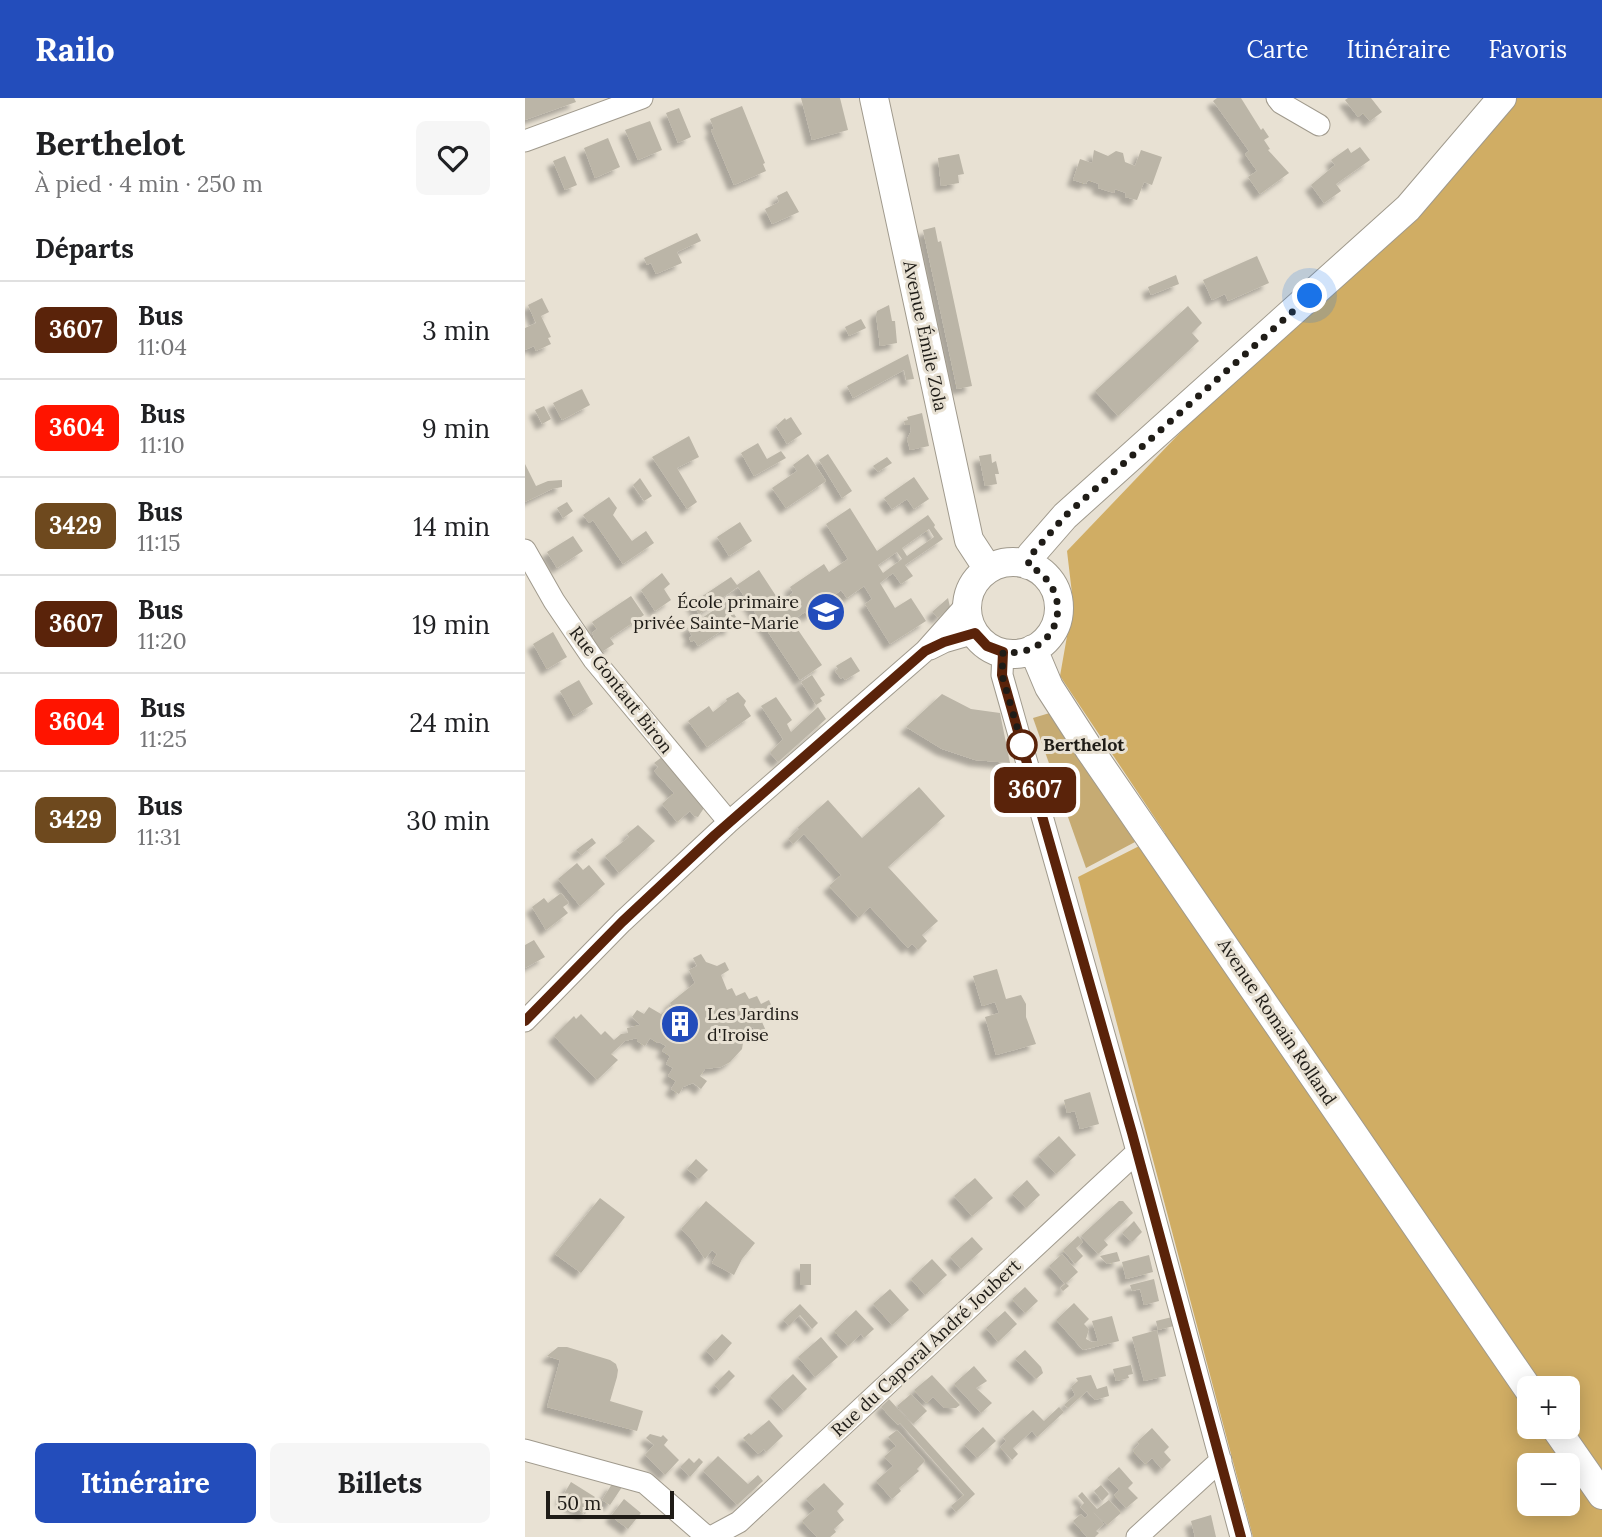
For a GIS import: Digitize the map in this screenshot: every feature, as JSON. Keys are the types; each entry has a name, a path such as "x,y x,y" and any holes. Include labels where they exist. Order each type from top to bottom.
{"main road":[{"name":"Avenue Émile Zola","path":"874,98 969,540 988,569"},
{"path":"1028,565 1031,555 1065,516 1408,208 1502,98"},
{"path":"1007,562 1028,565 1046,576 1056,594 1058,605 1055,625 1049,635 1033,649 1013,653 987,646 975,633 967,614 967,604 974,584 988,569 1007,562"},
{"name":"Avenue Romain Rolland","path":"1033,649 1049,687 1089,749 1519,1376"},
{"path":"1563,1439 1602,1495"}],"street":[{"path":"525,141 642,98"},
{"path":"1277,98 1319,125"},
{"name":"Rue Gontaut Biron","path":"525,550 554,601 594,660 729,822"},
{"path":"525,1021 622,922 729,822 925,651 967,604"},
{"path":"925,651 975,633"},
{"path":"1003,652 1002,675 1137,1152 1241,1537"},
{"name":"Rue du Caporal André Joubert","path":"709,1537 739,1522 1137,1152"},
{"path":"525,1450 645,1483 709,1537"},
{"path":"1137,1537 1221,1460"}],"shaded area":[{"path":"1500,98 1602,98 1602,1537 1253,1537 1078,877 1165,833 1060,676 1073,602 1067,551"},
{"path":"1053,712 1135,842 1086,868 1033,718"}],"building":[{"path":"525,98 574,98 576,102 525,120"},
{"path":"801,98 840,98 848,130 812,140"},
{"path":"1217,98 1241,98 1261,130 1263,128 1269,137 1264,140 1270,149 1268,150 1289,173 1260,194 1248,177 1257,171 1245,154 1249,151 1213,101"},
{"path":"1371,98 1382,112 1370,121 1363,113 1358,117 1345,100"},
{"path":"742,106 766,171 734,185 711,130 714,129 710,119"},
{"path":"679,108 691,137 678,143 666,113"},
{"path":"650,121 662,150 638,160 625,130"},
{"path":"608,138 620,167 595,178 584,148"},
{"path":"1360,147 1370,160 1336,184 1341,191 1324,203 1311,185 1335,165 1331,160 1348,148 1351,153"},
{"path":"1094,150 1108,156 1116,151 1123,153 1125,162 1135,166 1141,150 1162,157 1152,185 1144,182 1137,200 1125,197 1126,193 1115,189 1114,193 1098,188 1099,184 1088,180 1086,184 1073,180 1080,159 1092,163"},
{"path":"959,154 964,174 958,175 959,183 941,186 938,158"},
{"path":"565,156 577,185 565,190 553,161"},
{"path":"787,191 799,212 772,224 765,209 779,202 777,196"},
{"path":"935,227 938,242 941,241 972,386 957,389 923,230"},
{"path":"697,233 701,241 677,252 682,263 656,274 651,263 647,265 644,258"},
{"path":"1257,256 1269,283 1228,301 1225,294 1212,300 1203,280"},
{"path":"1176,275 1179,284 1151,295 1148,287"},
{"path":"542,298 549,312 541,316 551,337 548,338 551,344 536,351 534,346 525,350 525,328 536,323 528,305"},
{"path":"889,305 892,321 895,321 897,343 880,346 876,315 877,311"},
{"path":"1188,306 1202,323 1192,333 1199,341 1118,416 1095,391"},
{"path":"861,319 866,328 849,336 845,327"},
{"path":"908,354 914,379 906,380 904,370 853,398 847,386"},
{"path":"582,389 590,405 562,420 553,403"},
{"path":"544,406 551,419 542,424 535,410"},
{"path":"922,413 929,446 910,450 907,439 911,431 910,425 905,425 904,421 908,420 907,417"},
{"path":"791,417 802,434 787,444 776,426 785,418 786,420"},
{"path":"689,436 699,457 677,468 697,502 687,509 652,457"},
{"path":"758,443 767,459 781,451 786,458 754,476 741,453"},
{"path":"808,454 826,481 786,508 772,488 797,471 793,465"},
{"path":"828,454 852,491 842,498 819,460"},
{"path":"991,454 992,463 996,461 999,474 995,474 997,484 985,486 979,456"},
{"path":"887,457 892,463 878,472 873,466"},
{"path":"525,464 536,486 548,481 562,480 562,487 525,502"},
{"path":"914,477 929,499 914,509 907,499 892,509 884,498"},
{"path":"640,478 652,496 644,501 633,485"},
{"path":"609,497 617,508 613,515 632,541 646,531 654,543 623,564 593,520 589,523 583,515"},
{"path":"567,502 573,511 563,518 557,508"},
{"path":"850,508 877,551 928,515 943,539 905,565 913,576 901,584 893,573 880,583 895,608 911,598 926,621 890,644 865,604 872,599 864,586 847,598 841,590 808,616 805,612 792,621 822,665 800,680 738,587 699,614 692,603 731,577 737,585 759,570 780,602 793,593 790,587 824,564 829,572 848,559 826,524","holes":["929,529 934,537 907,556 902,548","897,552 902,559 883,573 878,565"]},
{"path":"740,522 752,541 729,556 717,537"},
{"path":"573,536 583,551 557,568 547,552"},
{"path":"662,573 670,584 664,589 671,600 655,611 641,590"},
{"path":"631,596 644,615 610,638 614,644 600,653 591,639 594,637 592,633 597,629 592,622"},
{"path":"948,598 950,607 938,618 932,612"},
{"path":"726,602 738,620 730,625 732,628 726,628 698,646 694,640 691,642 689,638 692,636 687,628"},
{"path":"553,632 567,657 547,669 533,644"},
{"path":"851,657 860,671 845,680 843,677 841,679 835,671 838,669 836,666"},
{"path":"812,675 825,695 816,705 801,682"},
{"path":"579,680 593,704 574,716 560,691"},
{"path":"738,692 746,701 744,705 751,716 707,747 688,721 709,706 713,712"},
{"path":"942,694 971,709 1000,713 1010,763 975,760 942,749 906,727"},
{"path":"776,697 792,720 787,724 791,732 818,707 826,719 778,762 770,753 783,739 761,706"},
{"path":"662,757 704,808 698,817 690,811 677,822 662,804 674,793 654,771 658,767 654,763"},
{"path":"919,787 945,816 888,867 938,921 922,935 927,941 918,950 912,944 908,948 870,907 859,918 829,886 841,875 804,834 793,844 788,839 828,800 862,838"},
{"path":"638,825 655,841 619,873 605,856 629,837 627,834"},
{"path":"592,838 596,843 581,855 576,850"},
{"path":"577,863 583,870 589,865 605,884 580,906 558,879"},
{"path":"561,893 569,903 563,907 568,913 546,930 532,907 544,898 548,903"},
{"path":"534,940 545,957 525,968 525,945"},
{"name":"Les Jardins d'Iroise","path":"701,954 706,962 717,966 725,962 729,970 721,975 727,990 732,988 736,996 745,992 749,999 757,996 761,1004 769,1000 773,1009 765,1013 762,1022 766,1031 758,1035 753,1027 745,1031 742,1049 730,1062 721,1067 705,1069 700,1076 707,1081 701,1089 693,1083 683,1087 679,1094 671,1089 676,1081 668,1076 673,1068 666,1064 670,1056 662,1051 666,1046 650,1038 645,1046 637,1041 637,1038 625,1041 611,1054 618,1060 597,1080 554,1036 574,1016 576,1019 581,1014 601,1035 605,1031 614,1040 621,1034 628,1033 627,1028 640,1025 632,1017 637,1010 644,1014 649,1007 661,1014 695,983 689,970 697,966 693,958"},
{"path":"997,969 1006,999 1021,995 1026,1004 1026,1017 1036,1044 996,1055 985,1017 999,1013 995,1002 982,1006 973,976"},
{"path":"1090,1092 1099,1124 1080,1129 1075,1111 1067,1113 1064,1100"},
{"path":"1059,1136 1076,1155 1056,1174 1038,1155"},
{"path":"696,1159 708,1170 699,1179 687,1169"},
{"path":"975,1178 993,1198 972,1216 954,1196"},
{"path":"1027,1180 1040,1195 1026,1208 1012,1194"},
{"path":"600,1198 625,1217 581,1273 555,1254"},
{"path":"706,1201 755,1243 734,1275 712,1263 717,1254 712,1250 705,1259 681,1229"},
{"path":"1119,1201 1123,1201 1133,1213 1104,1240 1108,1245 1098,1254 1081,1236"},
{"path":"1134,1221 1142,1232 1132,1242 1122,1233"},
{"path":"1078,1236 1083,1242 1076,1248 1083,1256 1075,1264 1063,1250"},
{"path":"972,1237 983,1249 961,1269 950,1257"},
{"path":"1117,1252 1120,1261 1107,1264 1100,1256"},
{"path":"1062,1254 1078,1272 1066,1283 1069,1286 1063,1291 1060,1288 1065,1284 1049,1266"},
{"path":"1149,1255 1153,1272 1126,1279 1122,1262"},
{"path":"932,1259 947,1275 925,1295 911,1279"},
{"path":"800,1264 811,1264 811,1285 800,1285"},
{"path":"1154,1279 1159,1301 1144,1305 1140,1289 1132,1291 1130,1285"},
{"path":"1025,1287 1038,1301 1025,1313 1012,1299"},
{"path":"890,1289 909,1310 892,1325 873,1304"},
{"path":"1074,1303 1089,1319 1084,1324 1089,1329 1086,1339 1098,1341 1092,1321 1112,1316 1119,1341 1083,1350 1056,1320"},
{"path":"800,1304 818,1323 812,1329 800,1315 789,1326 783,1320"},
{"path":"856,1310 874,1329 864,1338 861,1334 848,1346 834,1331"},
{"path":"1005,1311 1017,1324 998,1342 986,1328"},
{"path":"1172,1317 1174,1326 1158,1330 1156,1321"},
{"path":"1157,1330 1166,1376 1144,1381 1132,1337"},
{"path":"722,1334 732,1343 716,1361 706,1351"},
{"path":"821,1337 838,1357 815,1377 798,1357"},
{"path":"558,1347 567,1347 616,1364 617,1377 610,1401 643,1411 637,1431 547,1407 560,1360 547,1356"},
{"path":"1025,1350 1041,1367 1043,1373 1036,1379 1015,1359"},
{"path":"1131,1365 1133,1374 1128,1375 1129,1378 1116,1381 1113,1369"},
{"path":"974,1366 987,1381 976,1388 992,1403 981,1413 954,1384"},
{"path":"729,1370 735,1376 720,1391 714,1385"},
{"path":"793,1374 807,1389 784,1411 770,1396"},
{"path":"932,1375 960,1405 956,1408 944,1408 933,1397 926,1403 914,1390"},
{"path":"1091,1375 1097,1389 1107,1386 1109,1396 1095,1400 1087,1391 1068,1408 1064,1405 1075,1395 1071,1387 1078,1381 1076,1378"},
{"path":"911,1394 927,1411 913,1424 897,1406"},
{"path":"889,1399 975,1494 956,1512 951,1506 964,1495 900,1423 898,1425 881,1407"},
{"path":"1059,1407 1064,1412 1037,1437 1032,1431 1013,1448 1018,1454 1012,1460 1000,1447 1006,1441 1003,1437 1033,1410 1044,1421"},
{"path":"769,1420 783,1436 766,1452 764,1449 758,1454 743,1438"},
{"path":"983,1427 996,1441 977,1458 964,1445"},
{"path":"1152,1428 1169,1447 1164,1452 1171,1460 1162,1469 1152,1458 1145,1464 1133,1451 1139,1444 1137,1442"},
{"path":"897,1430 925,1461 892,1499 876,1481 893,1466 884,1457 896,1446 888,1437"},
{"path":"650,1434 661,1437 663,1435 668,1440 664,1445 679,1460 665,1475 645,1455 654,1445 646,1438"},
{"path":"718,1456 748,1484 758,1475 763,1481 737,1505 703,1471"},
{"path":"689,1458 694,1463 699,1458 703,1462 690,1477 680,1467"},
{"path":"1119,1467 1133,1483 1128,1488 1138,1498 1126,1508 1114,1495 1119,1490 1107,1478"},
{"path":"571,1482 595,1497 585,1514 561,1499"},
{"path":"824,1483 844,1504 837,1511 844,1520 830,1537 817,1537 802,1521 815,1509 806,1499"},
{"path":"612,1484 622,1487 610,1505 602,1500"},
{"path":"1101,1485 1109,1494 1102,1501 1094,1491"},
{"path":"1082,1492 1097,1509 1109,1500 1121,1513 1107,1525 1093,1512 1104,1524 1096,1531 1099,1533 1095,1537 1087,1537 1073,1521 1081,1514 1085,1518 1088,1515 1080,1507 1084,1503 1078,1496"},
{"path":"624,1499 641,1513 628,1529 611,1516"},
{"path":"1211,1515 1216,1537 1195,1537 1191,1521"}],"bus line":[{"name":"3607","path":"525,1021 622,922 729,822 925,651 975,633 987,646 1003,652 1002,675 1132,1133 1241,1537"}],"place":[{"name":"École primaire privée Sainte-Marie","path":"826,612"},
{"name":"Berthelot","path":"1022,745"},
{"name":"Les Jardins d'Iroise","path":"680,1024"}],"route":[{"path":"1022,745 1023,748 1002,675 1003,652 1023,652 1042,643 1055,625 1058,615 1052,584 1046,576 1028,565 1031,555 1065,516 1310,296"}]}
